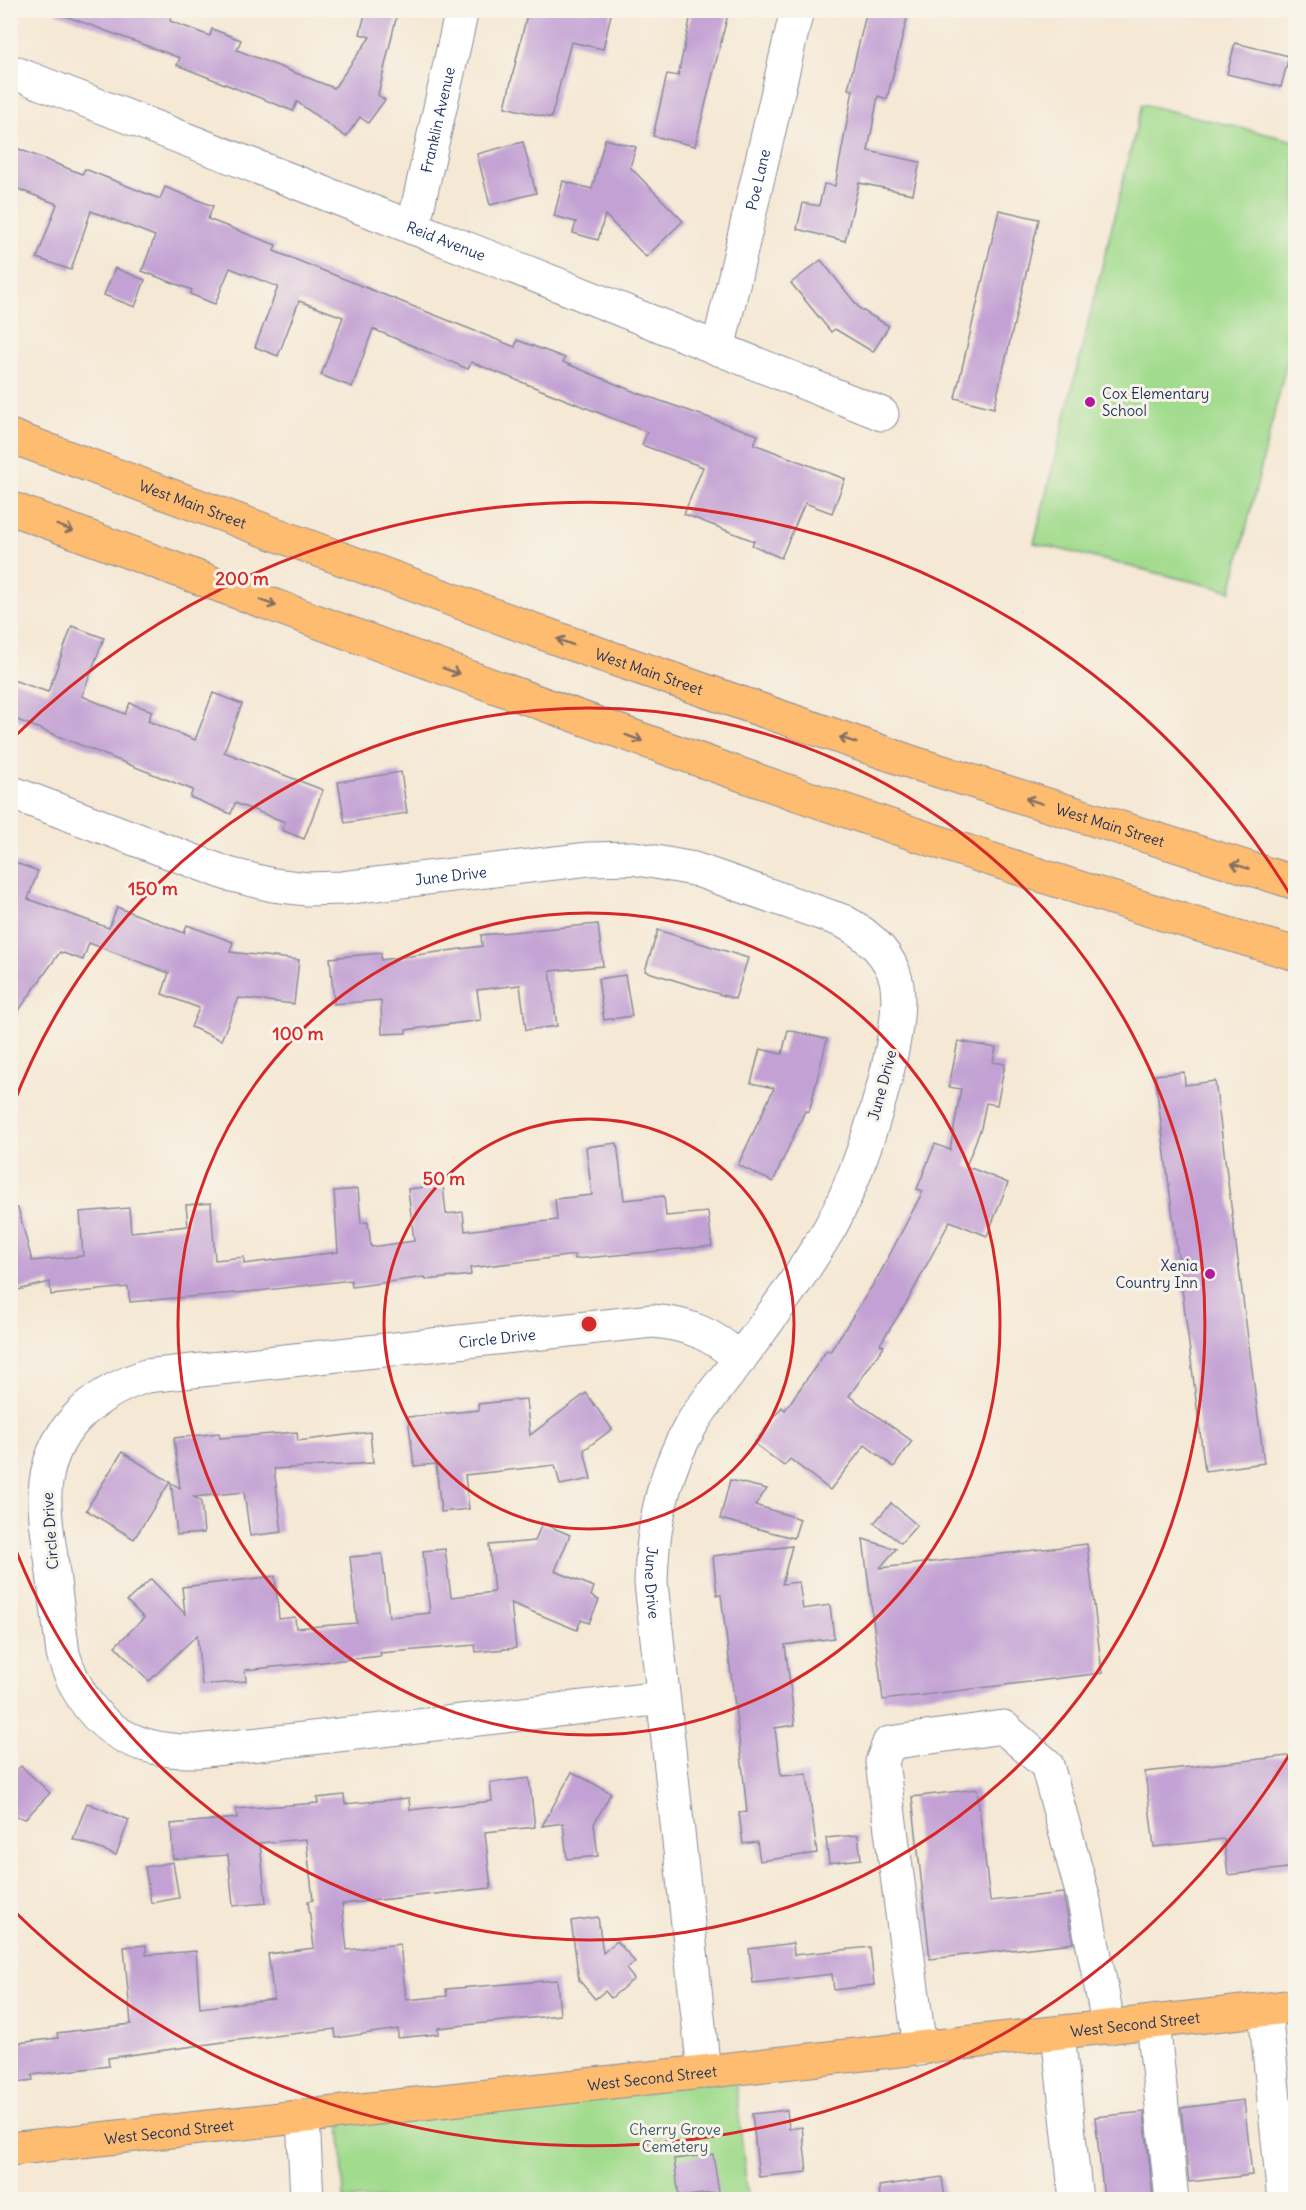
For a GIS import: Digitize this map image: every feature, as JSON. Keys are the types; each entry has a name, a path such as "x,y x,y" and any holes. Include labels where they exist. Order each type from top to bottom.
{"main road":[{"name":"West Main Street","path":"10,436 591,651 917,764 1296,883"},
{"path":"10,508 699,760 1095,893 1296,954"},
{"name":"West Second Street","path":"10,2149 1280,2008"}],"street":[{"name":"Franklin Avenue","path":"413,228 462,10"},
{"name":"Poe Lane","path":"718,349 797,10"},
{"name":"Reid Avenue","path":"10,71 882,414"},
{"name":"June Drive","path":"10,792 228,874 273,885 308,889 342,888 589,859 633,858 694,869 843,921 863,932 880,948 893,969 899,1004 891,1057 878,1106 856,1168 830,1228 790,1290 690,1426 669,1470 658,1509 652,1543 651,1583 704,2072"},
{"name":"Circle Drive","path":"663,1698 197,1751 174,1752 135,1742 102,1721 77,1691 69,1674 63,1654 46,1512 48,1475 65,1432 82,1410 107,1391 146,1376 652,1321 677,1323 701,1330 723,1343 740,1359"},
{"path":"920,2049 882,1762 889,1743 1004,1727 1047,1765 1083,1896 1109,2027"},
{"path":"1280,2008 1284,2199"},
{"path":"1153,2022 1172,2199"},
{"path":"1058,2033 1076,2199"},
{"path":"303,2116 307,2199"}],"green space":[{"path":"1142,104 1295,141 1295,328 1231,591 1034,543"},
{"name":"Cherry Grove Cemetery","path":"734,2069 748,2199 344,2199 340,2112"}],"building":[{"path":"57,10 157,10 171,16 170,21 210,36 212,29 241,40 237,50 334,88 370,37 360,34 366,10 398,10 378,95 385,100 368,123 360,117 346,137 297,102 293,111 177,65 180,58 57,13"},
{"path":"528,10 612,10 603,49 571,42 551,118 505,107"},
{"path":"692,10 729,10 695,146 653,136 667,74 678,76"},
{"path":"867,10 909,10 887,99 878,96 868,151 920,162 913,194 859,183 845,241 797,229 803,203 819,206 824,184 835,186 853,90 848,89"},
{"path":"1235,43 1289,56 1281,87 1227,74"},
{"path":"605,139 636,147 630,167 683,221 646,257 605,215 598,240 573,233 576,222 554,216 563,181 592,189"},
{"path":"523,142 536,193 490,205 477,154"},
{"path":"16,148 82,174 85,169 160,199 165,187 213,206 208,219 276,245 274,251 515,347 517,340 565,358 563,362 635,392 758,435 754,444 845,479 832,513 805,503 781,558 752,545 754,541 684,514 703,467 642,445 647,432 471,362 468,369 373,329 352,387 321,375 343,317 299,301 278,356 255,347 278,287 230,268 215,304 190,294 192,290 142,271 155,236 91,211 71,270 37,258 57,204 10,186 10,163"},
{"path":"999,210 1039,219 994,408 955,398"},
{"path":"821,260 860,309 889,326 873,352 835,329 831,332 791,283"},
{"path":"115,268 145,280 135,307 104,295"},
{"path":"72,626 104,638 82,696 125,714 130,703 152,711 148,721 195,740 213,693 242,704 224,752 323,790 304,839 282,830 285,822 235,803 231,814 190,797 193,790 10,717 10,679 48,692"},
{"path":"401,772 407,813 345,823 338,782"},
{"path":"10,861 38,871 28,899 109,928 117,907 184,933 187,925 233,942 230,952 299,960 294,1004 239,998 221,1040 191,1027 199,1008 162,994 169,973 89,943 83,960 60,952 10,1023"},
{"path":"598,924 603,966 550,971 557,1026 526,1030 520,985 477,990 481,1020 406,1030 406,1033 382,1034 381,1000 334,1004 330,958 381,953 381,960 482,946 481,935"},
{"path":"658,930 748,958 735,999 645,971"},
{"path":"625,975 632,1016 604,1020 598,979"},
{"path":"788,1030 827,1039 809,1112 805,1111 773,1182 738,1165 774,1088 751,1083 760,1049 782,1054"},
{"path":"958,1041 996,1048 993,1062 1005,1064 997,1105 986,1103 981,1128 966,1166 1008,1183 987,1236 950,1221 907,1302 880,1344 884,1346 849,1396 912,1441 894,1467 865,1445 830,1490 790,1459 784,1466 754,1443 782,1407 785,1410 827,1350 830,1352 879,1275 923,1191 917,1189 935,1144 950,1150 961,1089 949,1087"},
{"name":"Xenia Country Inn","path":"1184,1072 1185,1085 1215,1081 1264,1463 1205,1471 1155,1075"},
{"path":"617,1143 624,1200 664,1196 666,1216 708,1212 712,1246 575,1259 575,1255 470,1268 471,1275 426,1280 425,1277 352,1287 351,1280 130,1302 128,1287 51,1295 50,1282 10,1292 10,1209 18,1208 32,1261 83,1256 80,1212 129,1208 131,1232 188,1226 186,1205 211,1203 215,1260 244,1257 244,1264 338,1252 334,1191 358,1189 361,1223 368,1222 371,1247 414,1241 408,1189 443,1185 446,1214 463,1212 465,1231 557,1220 555,1199 592,1195 586,1147"},
{"path":"586,1393 612,1429 584,1450 591,1479 560,1485 555,1465 465,1475 469,1509 441,1512 436,1464 414,1466 408,1417 479,1410 478,1404 526,1399 530,1435"},
{"path":"297,1432 298,1441 370,1432 373,1463 274,1469 282,1532 250,1536 244,1492 194,1497 201,1501 204,1533 177,1535 171,1483 180,1488 174,1438 219,1433 220,1438"},
{"path":"122,1452 170,1482 134,1539 86,1510"},
{"path":"730,1480 767,1489 755,1505 800,1519 794,1538 720,1519"},
{"path":"891,1503 917,1525 901,1543 874,1523"},
{"path":"542,1523 570,1535 555,1571 594,1587 591,1596 599,1600 589,1623 581,1620 577,1630 511,1603 516,1648 476,1652 475,1645 380,1653 381,1656 245,1670 246,1681 202,1685 197,1635 149,1681 115,1646 144,1618 127,1601 151,1579 185,1614 182,1587 275,1576 279,1619 295,1617 296,1628 357,1623 350,1557 382,1554 389,1617 430,1613 423,1551 445,1549 451,1597 494,1592 489,1545 535,1541"},
{"path":"863,1539 896,1549 880,1568 1087,1544 1102,1673 883,1700"},
{"path":"792,1546 782,1584 799,1582 803,1609 830,1605 834,1638 785,1645 795,1725 775,1728 781,1776 807,1774 817,1853 760,1861 757,1842 743,1844 739,1813 747,1812 741,1754 721,1595 717,1595 713,1556"},
{"path":"1296,1755 1296,1867 1228,1875 1224,1839 1154,1847 1145,1772"},
{"path":"21,1766 50,1793 25,1819 10,1814 10,1777"},
{"path":"572,1772 611,1793 594,1824 598,1856 567,1859 563,1823 542,1826"},
{"path":"529,1778 535,1827 485,1832 491,1888 342,1904 347,1950 400,1944 406,2000 447,1996 446,1989 557,1980 560,2015 438,2028 438,2034 398,2038 398,2029 336,2038 335,2029 238,2040 108,2058 109,2066 32,2075 33,2080 10,2083 10,2044 58,2038 57,2033 131,2024 124,1947 146,1945 146,1955 196,1951 200,2008 274,1999 268,1954 314,1948 308,1901 313,1900 306,1839 260,1843 266,1903 233,1906 228,1855 173,1859 171,1824 237,1818 236,1809 318,1803 317,1798 344,1795 345,1804 409,1798 410,1810 492,1801 490,1783"},
{"path":"977,1789 990,1901 1063,1893 1073,1943 930,1959 912,1797"},
{"path":"87,1803 129,1820 116,1855 73,1839"},
{"path":"858,1835 861,1859 829,1863 826,1838"},
{"path":"173,1862 179,1898 151,1903 145,1867"},
{"path":"598,1917 603,1953 617,1941 635,1962 626,1969 634,1979 611,1998 605,1991 595,1999 579,1980 571,1921"},
{"path":"793,1943 794,1955 870,1947 874,1985 834,1990 832,1974 753,1983 749,1949"},
{"path":"1244,2100 1252,2175 1189,2182 1181,2108"},
{"path":"787,2110 789,2129 802,2127 807,2172 759,2177 752,2114"},
{"path":"1144,2112 1153,2199 1104,2199 1095,2117"},
{"path":"713,2154 719,2192 679,2197 674,2159"},
{"path":"942,2177 945,2199 880,2199 879,2186"}],"place":[{"name":"Cox Elementary School","path":"1090,402"},
{"name":"Xenia Country Inn","path":"1210,1274"}]}
